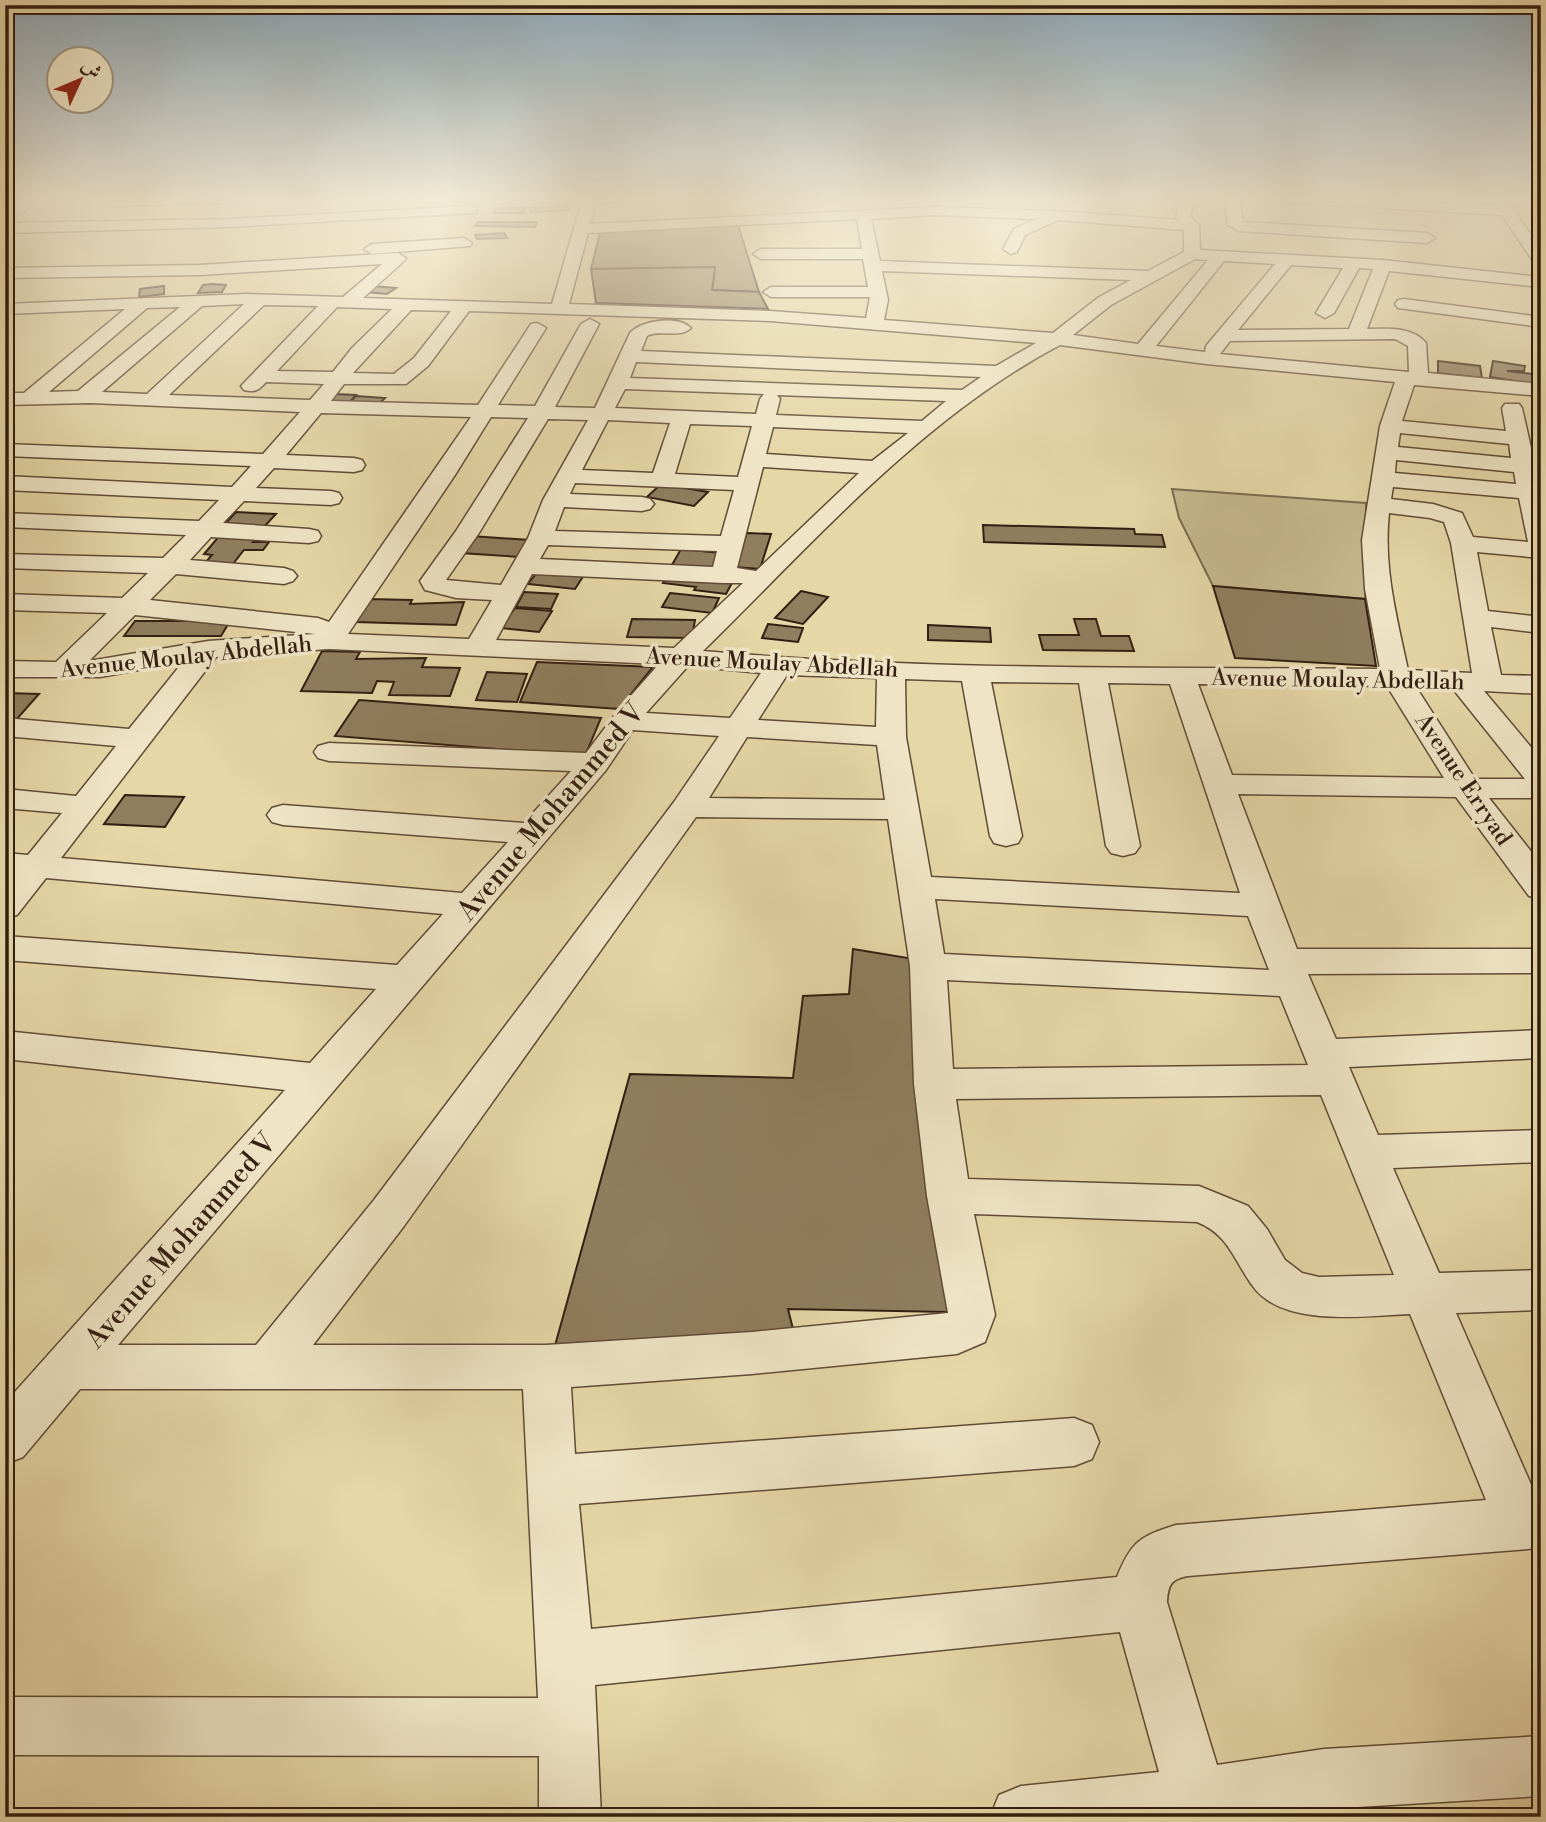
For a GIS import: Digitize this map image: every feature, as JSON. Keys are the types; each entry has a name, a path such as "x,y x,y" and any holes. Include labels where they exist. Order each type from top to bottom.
{"street":[{"path":"5,293 19,282"},
{"path":"59,307 80,282"},
{"path":"31,397 125,304 139,282"},
{"path":"83,397 193,300 198,282"},
{"path":"152,400 253,299 263,282"},
{"path":"292,300 314,282"},
{"path":"233,404 341,301 367,282"},
{"path":"559,308 566,282"},
{"path":"768,282 771,292 770,316"},
{"path":"771,292 802,282"},
{"path":"874,324 879,300 876,282"},
{"name":"Avenue Mohammed V","path":"5,1440 534,834 595,763 625,721 681,657 766,578 877,468 926,427 1010,366 1056,339 1105,302 1103,296 1137,282"},
{"path":"1144,349 1173,282"},
{"path":"1206,358 1266,282"},
{"path":"1325,313 1343,282"},
{"path":"1356,334 1376,282"},
{"path":"1398,334 1408,282"},
{"path":"5,309 253,299 770,316 1056,339 1144,349 1412,389 1541,390"},
{"path":"63,671 170,566 298,430 359,352 408,303"},
{"path":"86,321 125,304"},
{"path":"1404,304 1541,322"},
{"path":"261,376 387,382 403,379 421,362 466,305"},
{"path":"508,593 447,589 434,585 433,581 467,533 542,412 590,324"},
{"path":"478,648 540,538 555,500 618,383 639,333 651,327 820,336 932,348"},
{"path":"5,602 129,606 334,634 485,411 491,396 537,328"},
{"path":"1226,336 1398,334 1417,343 1412,389"},
{"path":"631,356 782,353 1010,366"},
{"path":"723,575 782,353"},
{"path":"971,353 1010,366"},
{"path":"618,383 967,396"},
{"name":"Avenue Erryad","path":"1412,389 1385,465 1374,540 1378,589 1396,678 1466,789 1531,860 1541,888"},
{"path":"5,399 83,397 926,427"},
{"path":"1463,543 1541,550 1518,435 1522,409 1487,406"},
{"path":"662,480 682,417"},
{"path":"271,429 326,431"},
{"path":"1385,465 1518,435 1541,433"},
{"path":"5,450 43,449 354,465"},
{"path":"752,460 877,468"},
{"path":"1385,465 1524,466"},
{"path":"1385,465 1530,492"},
{"path":"1385,465 1454,518 1463,543 1476,617 1475,682 1541,779"},
{"path":"569,475 747,484"},
{"path":"5,483 331,498"},
{"path":"555,500 642,504"},
{"path":"581,540 597,502"},
{"path":"5,520 309,536"},
{"path":"540,538 731,544"},
{"path":"5,561 170,566 284,576"},
{"path":"523,566 766,578"},
{"path":"1476,617 1541,625"},
{"name":"Avenue Moulay Abdellah","path":"5,669 100,669 208,649 334,634 478,648 681,657 779,666 975,673 1396,678 1541,685"},
{"path":"5,907 21,865 85,806 208,649"},
{"path":"268,1367 389,1213 687,807 779,666"},
{"path":"69,1367 546,1367 752,1353 957,1334 968,1327 972,1315 949,1196 934,1084 928,966 891,737 891,669"},
{"path":"975,673 1006,836"},
{"path":"1092,674 1123,846"},
{"path":"1181,676 1262,905 1290,973 1424,1293 1531,1522 1170,1552 1152,1562 1141,1576 1139,1601 1197,1799"},
{"path":"625,721 891,737"},
{"path":"5,727 137,739"},
{"path":"329,752 595,763"},
{"path":"1219,784 1541,789"},
{"path":"5,798 85,806"},
{"path":"687,807 903,810"},
{"path":"283,815 534,834"},
{"path":"21,865 472,905"},
{"path":"916,887 1262,905"},
{"path":"5,948 407,979"},
{"path":"928,966 1290,973 1541,961"},
{"path":"934,1084 1329,1067 1541,1044"},
{"path":"5,1045 320,1079"},
{"path":"1365,1152 1541,1146"},
{"path":"949,1196 1199,1204 1234,1221 1251,1243 1266,1273 1275,1281 1302,1293 1339,1297 1541,1290"},
{"path":"546,1367 551,1481 566,1660 570,1817"},
{"path":"551,1481 1074,1441"},
{"path":"566,1660 1139,1601"},
{"path":"5,1726 567,1727"},
{"path":"1021,1817 1197,1799 1324,1779 1541,1766"}],"shaded area":[{"path":"1172,489 1366,503 1365,599 1213,586 1179,518"}],"building":[{"path":"593,282 713,282 712,290 759,292 768,309 596,303"},
{"path":"713,282 756,282 759,292 712,290"},
{"path":"203,285 226,285 222,292 198,293"},
{"path":"164,286 164,294 139,297 140,289"},
{"path":"373,286 396,288 387,294 364,292"},
{"path":"1438,361 1480,366 1482,378 1438,373"},
{"path":"1493,361 1525,366 1524,371 1507,371 1541,375 1541,385 1490,377"},
{"path":"334,394 356,395 347,405 325,404"},
{"path":"356,396 385,398 376,406 348,404"},
{"path":"661,484 708,492 694,506 647,497"},
{"path":"236,512 276,514 263,528 223,526"},
{"path":"983,525 1134,529 1135,534 1162,535 1165,547 984,542"},
{"path":"747,533 771,534 760,569 734,567"},
{"path":"221,534 258,535 253,542 269,542 263,550 244,550 232,565 204,564 212,555 204,554"},
{"path":"471,536 529,540 520,557 461,553"},
{"path":"681,549 721,553 713,569 672,565"},
{"path":"539,570 584,575 575,589 528,584"},
{"path":"669,573 733,581 726,594 694,590 696,587 663,583"},
{"path":"1213,586 1365,599 1376,666 1235,658"},
{"path":"801,591 828,597 803,624 775,618"},
{"path":"524,592 558,594 551,609 516,607"},
{"path":"670,593 719,598 712,613 662,607"},
{"path":"367,599 412,600 410,604 464,602 456,625 356,622"},
{"path":"515,608 552,611 539,632 501,628"},
{"path":"632,619 695,620 692,638 627,637"},
{"path":"1074,619 1096,619 1101,636 1129,636 1134,651 1043,650 1039,635 1079,635"},
{"path":"135,621 230,621 221,636 124,636"},
{"path":"768,624 803,628 798,642 762,638"},
{"path":"928,625 990,628 991,642 928,640"},
{"path":"322,651 360,652 356,659 426,658 422,667 460,668 450,696 389,695 394,682 377,681 372,693 301,691"},
{"path":"537,662 653,667 619,709 520,702"},
{"path":"487,672 527,674 517,702 476,700"},
{"path":"5,693 39,694 16,720 5,719"},
{"path":"359,700 601,718 585,756 335,736"},
{"path":"125,795 184,797 165,827 104,824"},
{"path":"853,949 914,959 948,1312 788,1309 795,1337 553,1353 630,1074 793,1078 803,996 849,994"}]}
